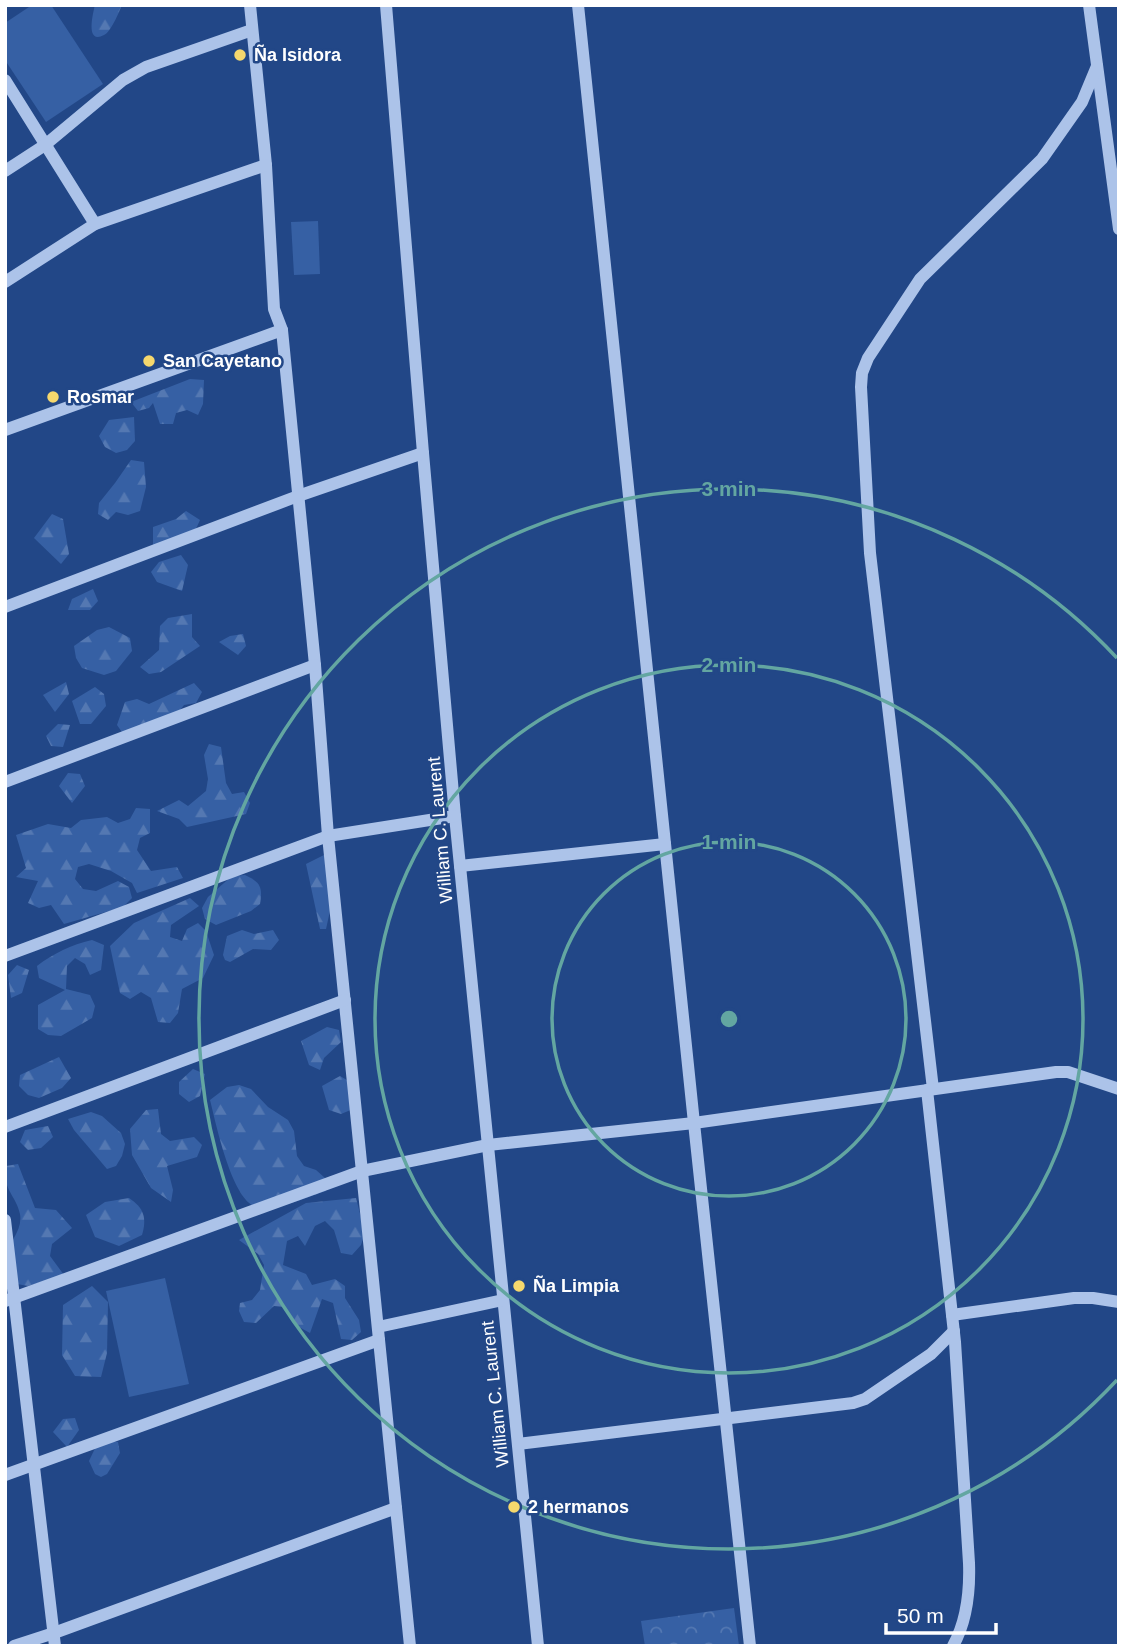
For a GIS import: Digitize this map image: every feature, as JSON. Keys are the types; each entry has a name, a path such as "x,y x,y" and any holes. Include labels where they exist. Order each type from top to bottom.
{"street":[{"path":"250,5 266,165 274,309 282,330 315,665 328,835 410,1646"},
{"name":"William C. Laurent","path":"386,5 455,816 538,1646"},
{"path":"578,5 750,1646"},
{"path":"1089,5 1119,229"},
{"path":"5,171 45,145 123,79 146,67 252,30"},
{"path":"953,1646 965,1612 970,1584 954,1331 870,553 862,373 868,358 920,279 1042,159 1082,102 1097,66"},
{"path":"5,80 94,225"},
{"path":"5,282 94,225 266,165"},
{"path":"5,430 282,330"},
{"path":"5,607 298,496 423,453"},
{"path":"5,782 315,665"},
{"path":"5,956 328,835 455,816"},
{"path":"460,866 665,844"},
{"path":"5,1127 345,1000"},
{"path":"10,1299 362,1171 488,1145 694,1123 1056,1072 1068,1072 1119,1089"},
{"path":"5,1220 10,1299 34,1464 55,1639"},
{"path":"952,1315 1074,1298 1119,1302"},
{"path":"5,1475 379,1334 503,1300"},
{"path":"518,1444 853,1404 865,1399 931,1354 954,1331"},
{"path":"14,1646 55,1639 396,1508"}],"green space":[{"path":"32,5 51,5 103,84 46,122 5,60 5,23"},
{"path":"95,5 122,5 109,30 98,37 92,32"},
{"path":"318,221 320,274 294,275 291,222"},
{"path":"190,379 204,380 203,404 198,415 187,410 176,413 173,424 160,424 153,403 149,408 138,411 131,402"},
{"path":"134,417 135,441 127,450 116,453 105,447 99,436 109,420"},
{"path":"131,460 144,462 146,487 140,511 128,515 116,512 108,520 98,514 99,503"},
{"path":"186,511 200,520 195,531 153,550 153,527 176,519"},
{"path":"52,514 63,519 69,554 61,564 34,538"},
{"path":"181,555 188,565 182,591 157,582 151,572 159,562"},
{"path":"93,589 98,601 90,610 68,610 72,599"},
{"path":"192,614 192,637 200,646 161,672 149,674 140,667 159,650 160,626 168,618"},
{"path":"109,627 130,638 132,651 116,671 104,675 82,668 76,658 74,646 97,630"},
{"path":"243,634 246,646 238,655 219,642 230,636"},
{"path":"66,682 69,694 55,712 43,695"},
{"path":"194,683 202,692 196,703 184,705 169,724 124,735 117,725 125,702 137,699 149,704"},
{"path":"95,687 104,694 106,706 91,724 80,724 72,701"},
{"path":"58,724 70,725 63,747 51,746 46,736"},
{"path":"209,744 221,747 226,783 232,794 244,792 250,803 246,814 187,827 179,819 157,811 179,800 188,806 206,791 208,779 204,755"},
{"path":"68,773 80,774 85,786 72,803 59,786"},
{"path":"136,808 150,809 150,833 140,838 137,850 151,871 177,867 183,878 137,893 132,883 111,871 89,864 78,867 75,879 83,889 96,891 118,881 129,887 132,898 123,907 64,924 51,905 39,908 28,903 38,881 16,877 26,868 16,835 48,824 71,828 81,820 107,817 118,823 130,819"},
{"path":"326,854 337,879 326,929 320,929 306,864"},
{"path":"245,875 259,886 260,904 251,911 216,925 205,919 202,908 208,897 232,876"},
{"path":"190,898 199,906 171,925 170,937 182,941 187,929 198,923 206,931 214,955 203,978 182,989 178,1013 170,1023 158,1022 151,998 141,992 130,999 120,993 110,946 134,923"},
{"path":"242,930 254,934 273,930 279,940 271,950 253,949 230,962 225,960 223,955 227,936"},
{"path":"92,940 104,945 101,970 90,975 85,964 75,958 67,966 66,989 90,995 95,1006 92,1018 61,1036 48,1035 38,1029 38,1005 65,990 39,978 37,966 63,950"},
{"path":"17,965 29,970 22,993 11,998 8,975"},
{"path":"327,1027 339,1030 341,1042 324,1058 320,1070 309,1065 301,1041"},
{"path":"59,1057 71,1078 62,1088 39,1098 28,1095 19,1086 20,1075"},
{"path":"193,1069 205,1074 200,1096 189,1102 179,1094 179,1082"},
{"path":"340,1076 352,1083 353,1109 341,1114 329,1110 322,1086"},
{"path":"239,1085 251,1089 268,1107 288,1120 294,1131 297,1156 304,1166 316,1170 325,1178 326,1191 274,1207 257,1207 248,1202 226,1160 210,1100 227,1087"},
{"path":"158,1109 161,1134 170,1141 194,1137 202,1145 197,1157 167,1166 173,1190 171,1202 151,1188 132,1155 130,1129 146,1110"},
{"path":"91,1112 102,1116 121,1133 125,1144 116,1166 107,1169 68,1119"},
{"path":"48,1126 53,1137 41,1148 28,1150 20,1142 25,1130"},
{"path":"18,1164 35,1208 56,1210 72,1228 52,1244 50,1256 64,1275 28,1286 12,1283 6,1263 6,1256 18,1231 20,1214 5,1174 6,1166"},
{"path":"129,1198 143,1214 142,1235 119,1246 95,1237 86,1215 105,1202"},
{"path":"356,1198 365,1233 361,1245 352,1255 341,1253 334,1230 325,1221 315,1226 305,1246 298,1236 287,1241 283,1265 306,1274 312,1285 335,1279 345,1286 345,1298 359,1320 361,1332 352,1340 341,1339 333,1303 322,1299 310,1333 299,1327 285,1307 274,1306 256,1323 244,1322 239,1311 240,1303 252,1300 260,1290 264,1265 258,1254 239,1240 306,1203"},
{"path":"165,1278 189,1384 129,1397 106,1291"},
{"path":"92,1286 108,1302 107,1353 101,1377 75,1376 62,1355 63,1305"},
{"path":"75,1418 79,1430 67,1447 53,1432 63,1419"},
{"path":"99,1440 118,1442 120,1453 107,1474 101,1477 95,1474 89,1461"},
{"path":"734,1608 739,1646 645,1646 641,1621"}],"place":[{"name":"Ña Isidora","path":"240,55"},
{"name":"San Cayetano","path":"149,361"},
{"name":"Rosmar","path":"53,397"},
{"name":"Ña Limpia","path":"519,1286"},
{"name":"2 hermanos","path":"514,1507"}]}
